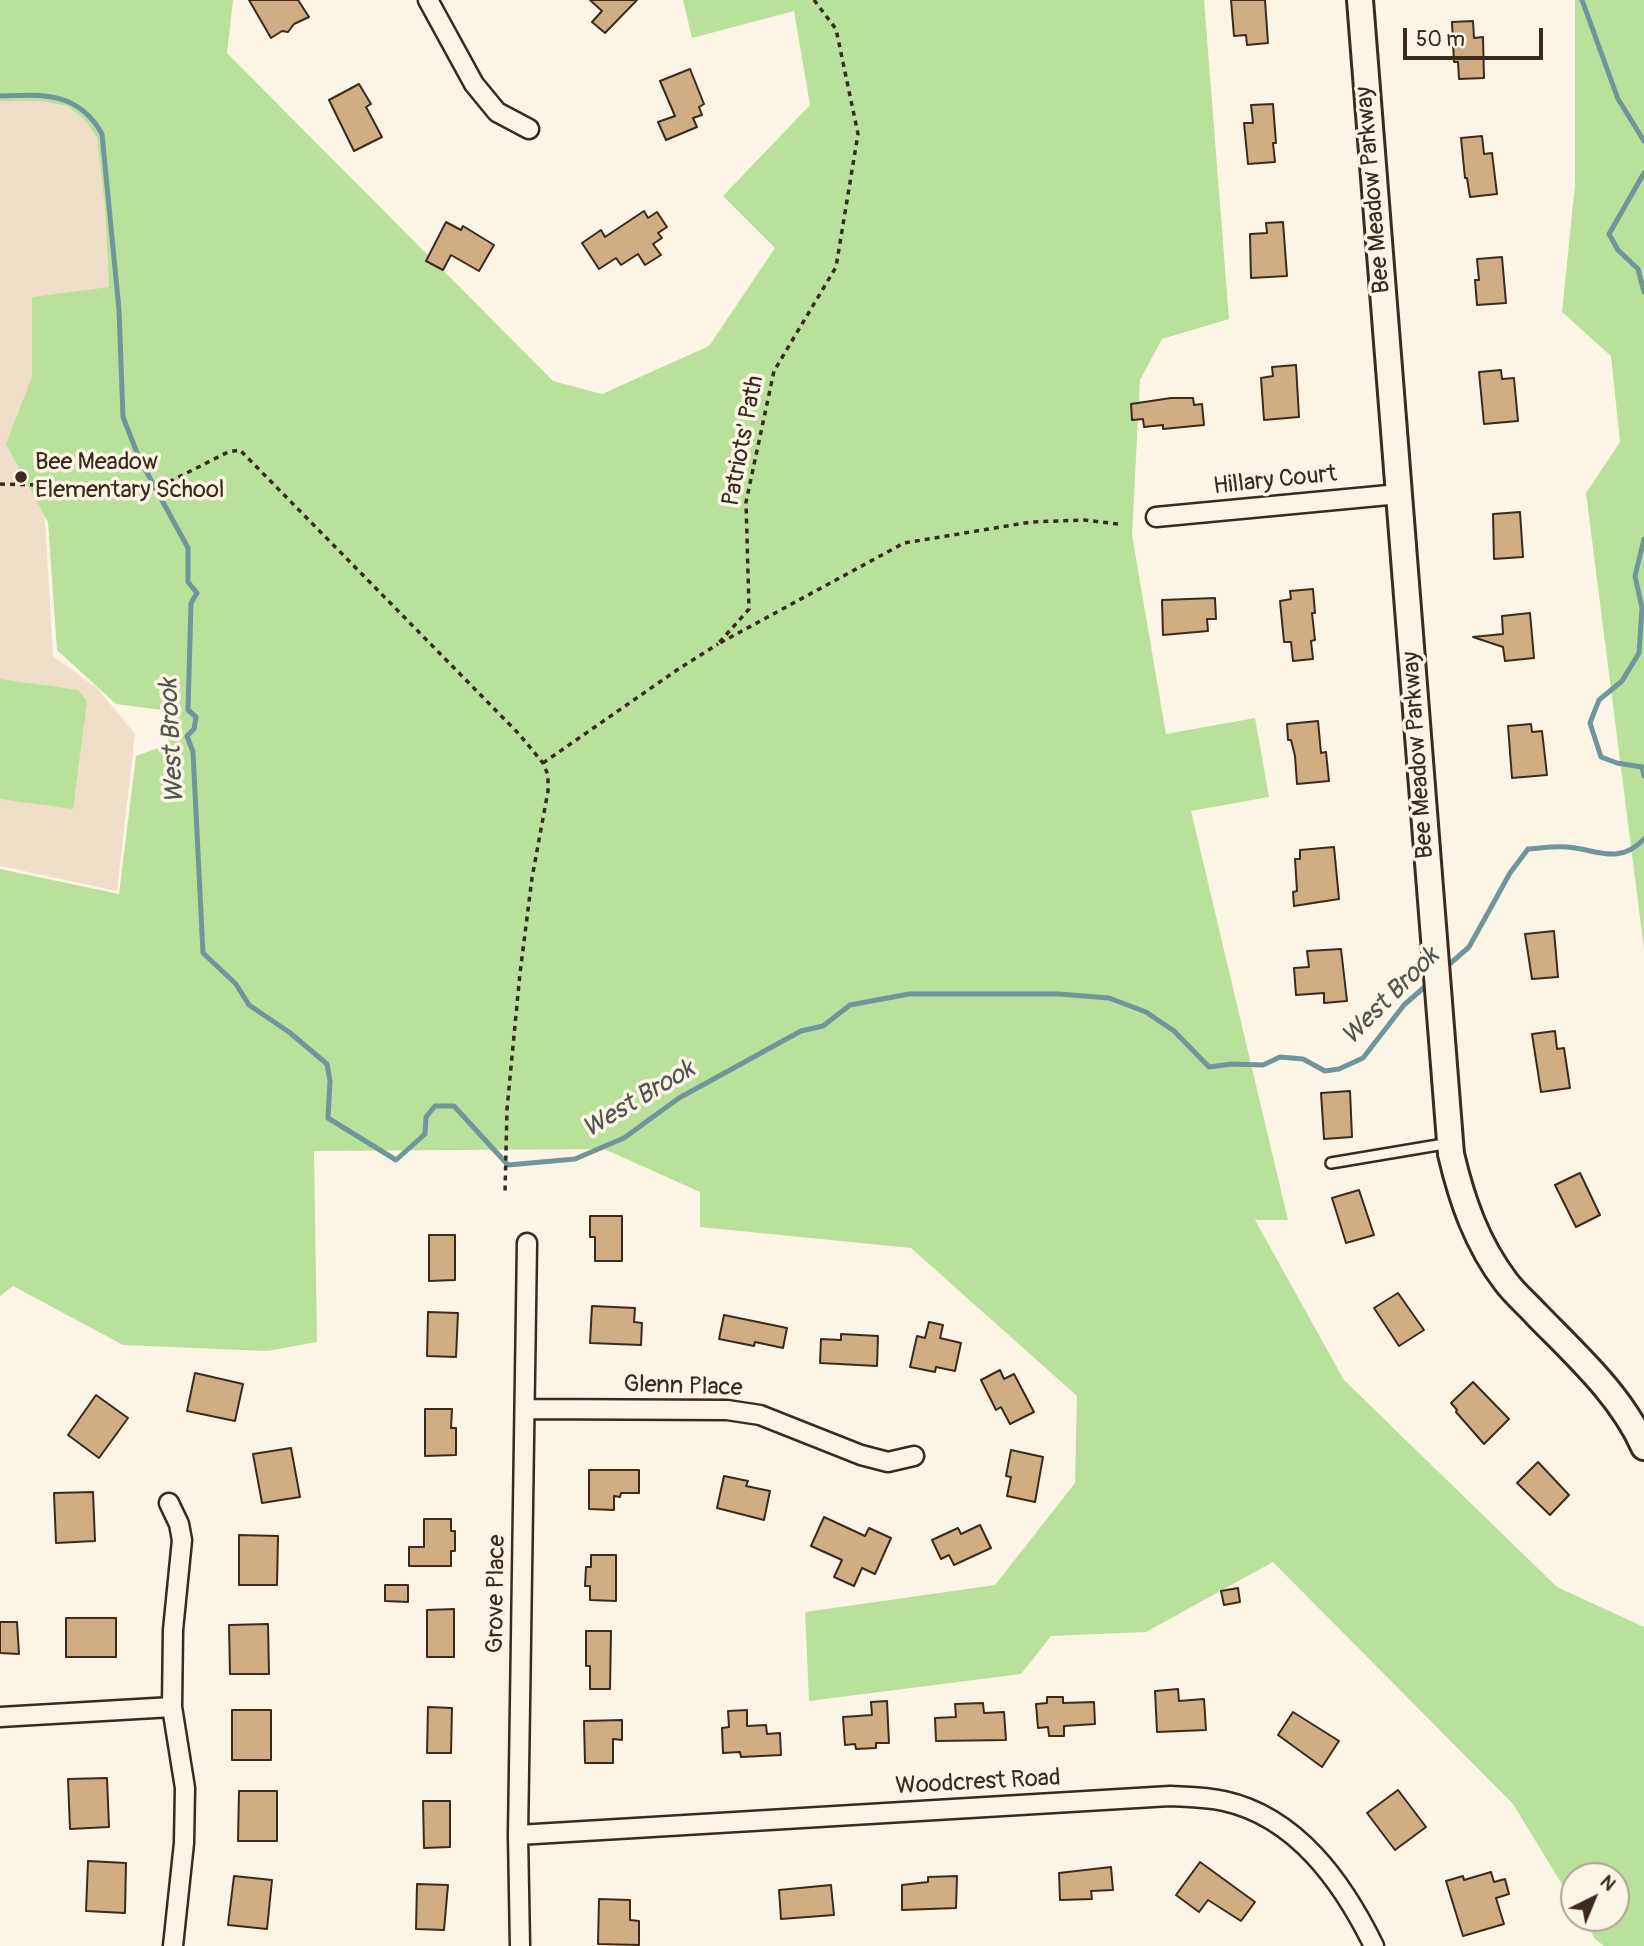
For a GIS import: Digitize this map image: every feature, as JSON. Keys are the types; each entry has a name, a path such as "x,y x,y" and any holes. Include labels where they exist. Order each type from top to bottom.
{"street":[{"path":"428,0 474,84 497,112 529,129"},
{"name":"Bee Meadow Parkway","path":"1360,0 1450,1143 1459,1187 1470,1221 1487,1252 1507,1283 1624,1410 1644,1447"},
{"name":"Hillary Court","path":"1156,517 1399,494"},
{"name":"Grove Place","path":"520,1946 518,1835 527,1243"},
{"name":"Glenn Place","path":"525,1409 727,1410 760,1415 861,1455 888,1462 914,1456"},
{"path":"169,1503 179,1524 182,1540 173,1630 172,1707 185,1788 184,1843 173,1946"},
{"path":"0,1717 172,1707"},
{"name":"Woodcrest Road","path":"518,1835 1156,1797 1201,1797 1226,1801 1251,1810 1299,1840 1338,1882 1374,1946"}],"lane":[{"path":"1331,1163 1450,1143"}],"path":[{"name":"Patriots' Path","path":"718,644 749,609 746,502 774,371 836,267 858,134 836,29 814,0"},
{"path":"0,484 140,488 172,481 228,452 240,450 519,734 543,763 548,775 548,791 532,878 520,972 507,1109 505,1193"},
{"path":"543,763 686,663 904,542 1031,522 1084,520 1118,524"}],"shaded area":[{"name":"Bee Meadow Elementary School","path":"0,101 40,101 67,106 84,119 97,138 105,209 109,288 32,297 53,656 98,689 135,734 117,891 0,866"}],"green space":[{"path":"0,0 233,0 227,53 553,381 602,394 709,346 775,248 723,196 810,105 794,11 692,38 683,0 1204,0 1229,319 1162,339 1140,380 1132,535 1166,734 1255,718 1269,797 1191,811 1288,1220 1255,1220 1344,1380 1557,1587 1644,1627 1644,1946 1604,1946 1591,1932 1630,1932 1630,1862 1560,1862 1560,1881 1513,1804 1273,1562 1146,1632 1051,1636 1021,1674 809,1701 805,1612 995,1585 1075,1483 1077,1396 911,1248 700,1227 700,1192 604,1149 314,1151 317,1342 267,1351 123,1345 13,1286 0,1296 0,869 119,894 136,756 169,744 162,710 116,704 57,650 48,522 6,444 32,377 32,297 109,287 105,209 97,138 84,119 67,106 40,101 0,101"},
{"path":"1575,0 1644,0 1644,949 1586,493 1620,442 1611,356 1562,312 1575,185"},
{"path":"0,679 78,690 87,701 73,809 0,799"}],"building":[{"path":"249,0 298,0 309,17 294,24 288,32 282,31 271,38"},
{"path":"590,0 637,0 605,33 592,22 602,11"},
{"path":"1231,0 1265,0 1268,43 1247,45 1246,35 1234,36"},
{"path":"1473,21 1474,38 1483,37 1484,78 1459,79 1458,62 1454,62 1452,22"},
{"path":"690,69 704,104 699,107 702,115 693,118 697,127 666,140 658,122 675,116 660,81"},
{"path":"359,84 371,104 366,107 382,137 354,151 329,100"},
{"path":"1273,104 1275,162 1248,164 1244,123 1253,123 1251,105"},
{"path":"1482,136 1484,154 1492,153 1497,194 1470,197 1461,138"},
{"path":"644,211 648,218 657,212 667,227 658,233 662,238 653,244 661,255 645,265 638,254 621,265 616,258 599,269 582,243 601,230 605,237"},
{"path":"446,222 461,230 463,226 494,245 479,271 451,255 443,270 426,261"},
{"path":"1283,222 1287,276 1251,278 1250,234 1267,233 1266,223"},
{"path":"1502,257 1506,303 1477,305 1477,259"},
{"path":"1296,365 1299,417 1264,420 1261,378 1273,376 1272,367"},
{"path":"1501,370 1502,379 1514,378 1518,421 1484,424 1479,372"},
{"path":"1171,398 1193,398 1194,405 1202,404 1204,425 1163,429 1163,425 1144,427 1143,419 1132,420 1131,404"},
{"path":"1520,512 1523,557 1494,559 1493,514"},
{"path":"1313,589 1313,659 1293,661 1291,642 1284,642 1280,601 1291,599 1290,591"},
{"path":"1215,598 1216,619 1207,619 1208,631 1163,635 1162,600"},
{"path":"1530,613 1534,658 1505,661 1503,647 1473,637 1503,634 1502,616"},
{"path":"1318,721 1321,753 1326,752 1329,781 1297,784 1295,756 1291,740 1288,740 1287,724"},
{"path":"1531,724 1532,732 1542,731 1547,775 1512,778 1508,726"},
{"path":"1334,847 1339,899 1294,906 1293,892 1297,891 1295,859 1300,859 1300,850"},
{"path":"1554,931 1558,977 1532,979 1525,934"},
{"path":"1341,949 1347,1001 1324,1003 1324,993 1296,995 1294,968 1309,967 1307,951"},
{"path":"1555,1031 1557,1049 1564,1048 1570,1088 1541,1092 1532,1034"},
{"path":"1350,1091 1352,1137 1324,1139 1321,1093"},
{"path":"1580,1173 1600,1215 1576,1227 1555,1185"},
{"path":"1359,1190 1374,1235 1346,1243 1332,1198"},
{"path":"590,1216 622,1216 622,1261 595,1261 595,1237 590,1237"},
{"path":"429,1235 455,1235 455,1280 429,1281"},
{"path":"1398,1293 1424,1330 1399,1346 1374,1308"},
{"path":"592,1306 635,1308 634,1322 642,1323 641,1345 590,1343"},
{"path":"428,1312 458,1313 456,1357 427,1356"},
{"path":"724,1315 787,1328 783,1348 719,1339"},
{"path":"929,1322 943,1325 940,1338 961,1343 955,1371 936,1367 935,1372 910,1367 917,1336 925,1338"},
{"path":"841,1334 878,1336 877,1366 820,1363 821,1339 841,1340"},
{"path":"1000,1370 1004,1379 1014,1374 1034,1412 1010,1424 1001,1407 996,1410 981,1380"},
{"path":"195,1373 243,1384 235,1421 187,1411"},
{"path":"1473,1382 1509,1419 1484,1444 1451,1403"},
{"path":"96,1395 128,1418 99,1458 68,1435"},
{"path":"425,1409 452,1409 451,1428 456,1428 456,1455 425,1456"},
{"path":"291,1448 300,1497 262,1503 253,1454"},
{"path":"1011,1450 1043,1457 1035,1502 1007,1496 1011,1477 1006,1476"},
{"path":"1538,1462 1569,1495 1550,1515 1517,1483"},
{"path":"589,1470 639,1470 639,1493 621,1493 620,1497 614,1496 614,1510 589,1509"},
{"path":"724,1476 748,1481 746,1486 770,1491 764,1520 717,1508"},
{"path":"93,1492 95,1541 56,1543 54,1493"},
{"path":"824,1517 865,1536 869,1528 891,1538 875,1574 862,1568 854,1586 834,1577 842,1560 811,1546"},
{"path":"424,1519 451,1519 451,1531 455,1531 455,1551 451,1551 451,1566 409,1566 409,1547 424,1547"},
{"path":"980,1525 991,1548 954,1565 949,1555 941,1559 932,1540 958,1528 961,1534"},
{"path":"239,1535 278,1536 277,1585 239,1585"},
{"path":"591,1555 616,1555 616,1601 590,1600 590,1586 585,1586 586,1567 591,1567"},
{"path":"385,1585 408,1585 408,1602 385,1601"},
{"path":"1238,1588 1240,1602 1224,1605 1221,1591"},
{"path":"454,1609 454,1657 427,1657 427,1610"},
{"path":"66,1618 116,1618 116,1657 66,1657"},
{"path":"0,1622 17,1622 19,1654 0,1653"},
{"path":"268,1624 269,1674 230,1674 229,1625"},
{"path":"586,1631 611,1631 610,1689 590,1689 590,1666 586,1666"},
{"path":"1178,1689 1179,1701 1204,1699 1206,1730 1157,1732 1155,1691"},
{"path":"1047,1697 1063,1697 1063,1703 1094,1702 1095,1724 1064,1726 1064,1736 1049,1736 1048,1727 1038,1728 1036,1704 1047,1703"},
{"path":"887,1701 889,1743 876,1743 876,1748 856,1749 855,1744 845,1745 843,1717 872,1715 871,1702"},
{"path":"983,1703 984,1713 1004,1712 1006,1740 936,1741 935,1718 956,1717 955,1704"},
{"path":"428,1707 452,1708 451,1753 427,1753"},
{"path":"232,1710 271,1710 271,1760 232,1760"},
{"path":"747,1710 747,1726 766,1725 767,1734 780,1733 781,1755 741,1757 740,1752 723,1753 722,1728 729,1727 728,1711"},
{"path":"1293,1712 1339,1741 1322,1767 1278,1735"},
{"path":"622,1720 622,1740 613,1739 613,1763 585,1763 584,1721"},
{"path":"107,1778 109,1827 70,1829 68,1779"},
{"path":"1398,1790 1426,1827 1395,1850 1367,1813"},
{"path":"239,1791 277,1791 277,1841 238,1841"},
{"path":"423,1801 450,1801 450,1847 424,1848"},
{"path":"88,1861 126,1863 125,1913 86,1911"},
{"path":"1200,1862 1255,1902 1241,1921 1208,1900 1199,1912 1176,1895"},
{"path":"1111,1867 1113,1890 1091,1891 1092,1899 1060,1900 1059,1873"},
{"path":"1491,1872 1494,1882 1505,1879 1509,1894 1496,1898 1504,1924 1463,1936 1446,1881 1463,1876 1464,1880"},
{"path":"234,1876 272,1880 267,1929 228,1925"},
{"path":"957,1876 956,1908 902,1910 902,1885 928,1882 928,1877"},
{"path":"417,1884 448,1885 444,1930 416,1929"},
{"path":"831,1885 834,1915 781,1919 779,1890"},
{"path":"599,1899 630,1900 630,1920 639,1921 639,1945 598,1944"}],"waterway":[{"name":"West Brook","path":"1582,0 1618,99 1644,141"},
{"name":"West Brook","path":"0,96 58,98 82,110 102,134 119,310 123,417 139,458 188,548 188,582 197,593 191,603 188,710 196,717 194,729 187,736 193,752 203,953 236,984 249,1005 289,1032 327,1064 330,1081 328,1118 396,1160 425,1134 426,1117 435,1106 454,1106 508,1165 575,1159 624,1138 679,1098 801,1031 823,1026 850,1005 909,994 1059,994 1109,998 1146,1012 1174,1031 1209,1067 1232,1064 1263,1065 1280,1057 1303,1059 1325,1071 1339,1069 1363,1058 1404,1005 1429,983"},
{"name":"West Brook","path":"1644,173 1609,234 1618,250 1638,269 1644,292"},
{"name":"West Brook","path":"1644,539 1635,576 1642,608 1639,653 1622,681 1599,700 1590,723 1601,757 1642,767 1644,776"},
{"name":"West Brook","path":"1444,969 1469,947 1510,873 1528,849 1567,847 1616,854 1635,847 1644,839"}],"place":[{"name":"Bee Meadow Elementary School","path":"21,477"}]}
